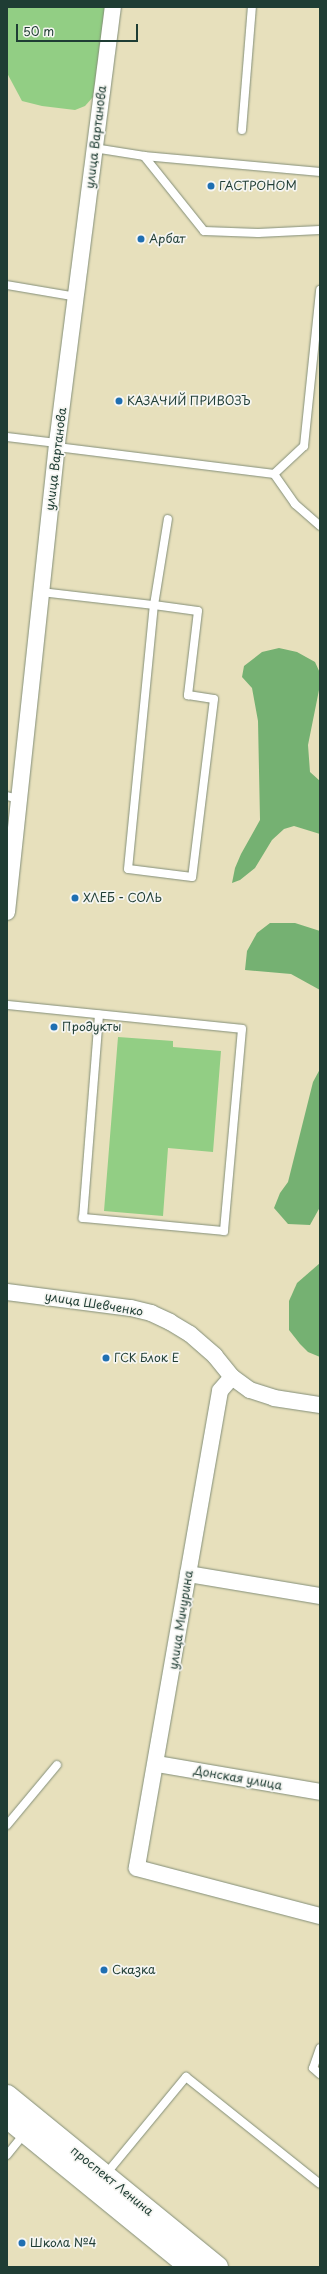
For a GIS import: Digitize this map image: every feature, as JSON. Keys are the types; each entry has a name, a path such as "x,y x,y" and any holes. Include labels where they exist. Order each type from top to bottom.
{"main road":[{"name":"проспект Ленина","path":"7,2096 217,2267"},
{"name":"проспект Ленина","path":"7,2117 191,2267"}],"street":[{"name":"улица Вартанова","path":"7,912 13,797 41,592 57,445 113,7"},
{"name":"улица Шевченко","path":"7,1292 131,1308 151,1313 190,1334 214,1356 232,1378 250,1390 274,1398 320,1405"},
{"name":"улица Мичурина","path":"232,1378 220,1391 157,1764 137,1868 320,1916"},
{"path":"188,1574 320,1596"},
{"name":"Донская улица","path":"157,1764 320,1792"}],"lane":[{"path":"242,130 252,7"},
{"path":"94,148 144,156 320,172"},
{"path":"144,156 204,231 258,233 320,230"},
{"path":"7,285 77,297"},
{"path":"274,474 304,446 320,290"},
{"path":"7,437 274,474 296,504 320,526"},
{"path":"41,592 154,605 198,611 188,696 214,699 192,877 128,869 154,605 168,519"},
{"path":"7,1005 242,1029 224,1232 83,1218 99,1015"},
{"path":"7,1825 57,1765"},
{"path":"320,2048 313,2068 320,2074"},
{"path":"104,2175 186,2077 320,2184"},
{"path":"7,2155 26,2132"}],"green space":[{"path":"7,7 105,7 93,97 85,106 75,110 42,106 22,101 7,73"},
{"path":"279,648 297,652 315,662 320,673 320,685 308,745 310,772 320,781 320,834 294,826 284,829 272,840 255,868 240,880 232,883 235,868 241,854 260,820 258,721 252,688 242,677 244,666 262,652"},
{"path":"270,923 295,923 320,931 320,990 291,974 245,970 247,951 257,933"},
{"path":"118,1037 173,1041 173,1047 221,1051 213,1152 168,1148 163,1216 104,1211"},
{"path":"320,1069 320,1207 310,1225 288,1224 274,1208 280,1193 288,1182 313,1082"},
{"path":"320,1263 320,1357 308,1352 289,1330 289,1301 297,1283"}],"place":[{"name":"ГАСТРОНОМ","path":"211,186"},
{"name":"Арбат","path":"141,239"},
{"name":"КАЗАЧИЙ ПРИВОЗЪ","path":"119,401"},
{"name":"ХЛЕБ - СОЛЬ","path":"75,898"},
{"name":"Продукты","path":"54,1027"},
{"name":"ГСК Блок Е","path":"106,1358"},
{"name":"Сказка","path":"104,1970"},
{"name":"Школа №4","path":"22,2243"}]}
